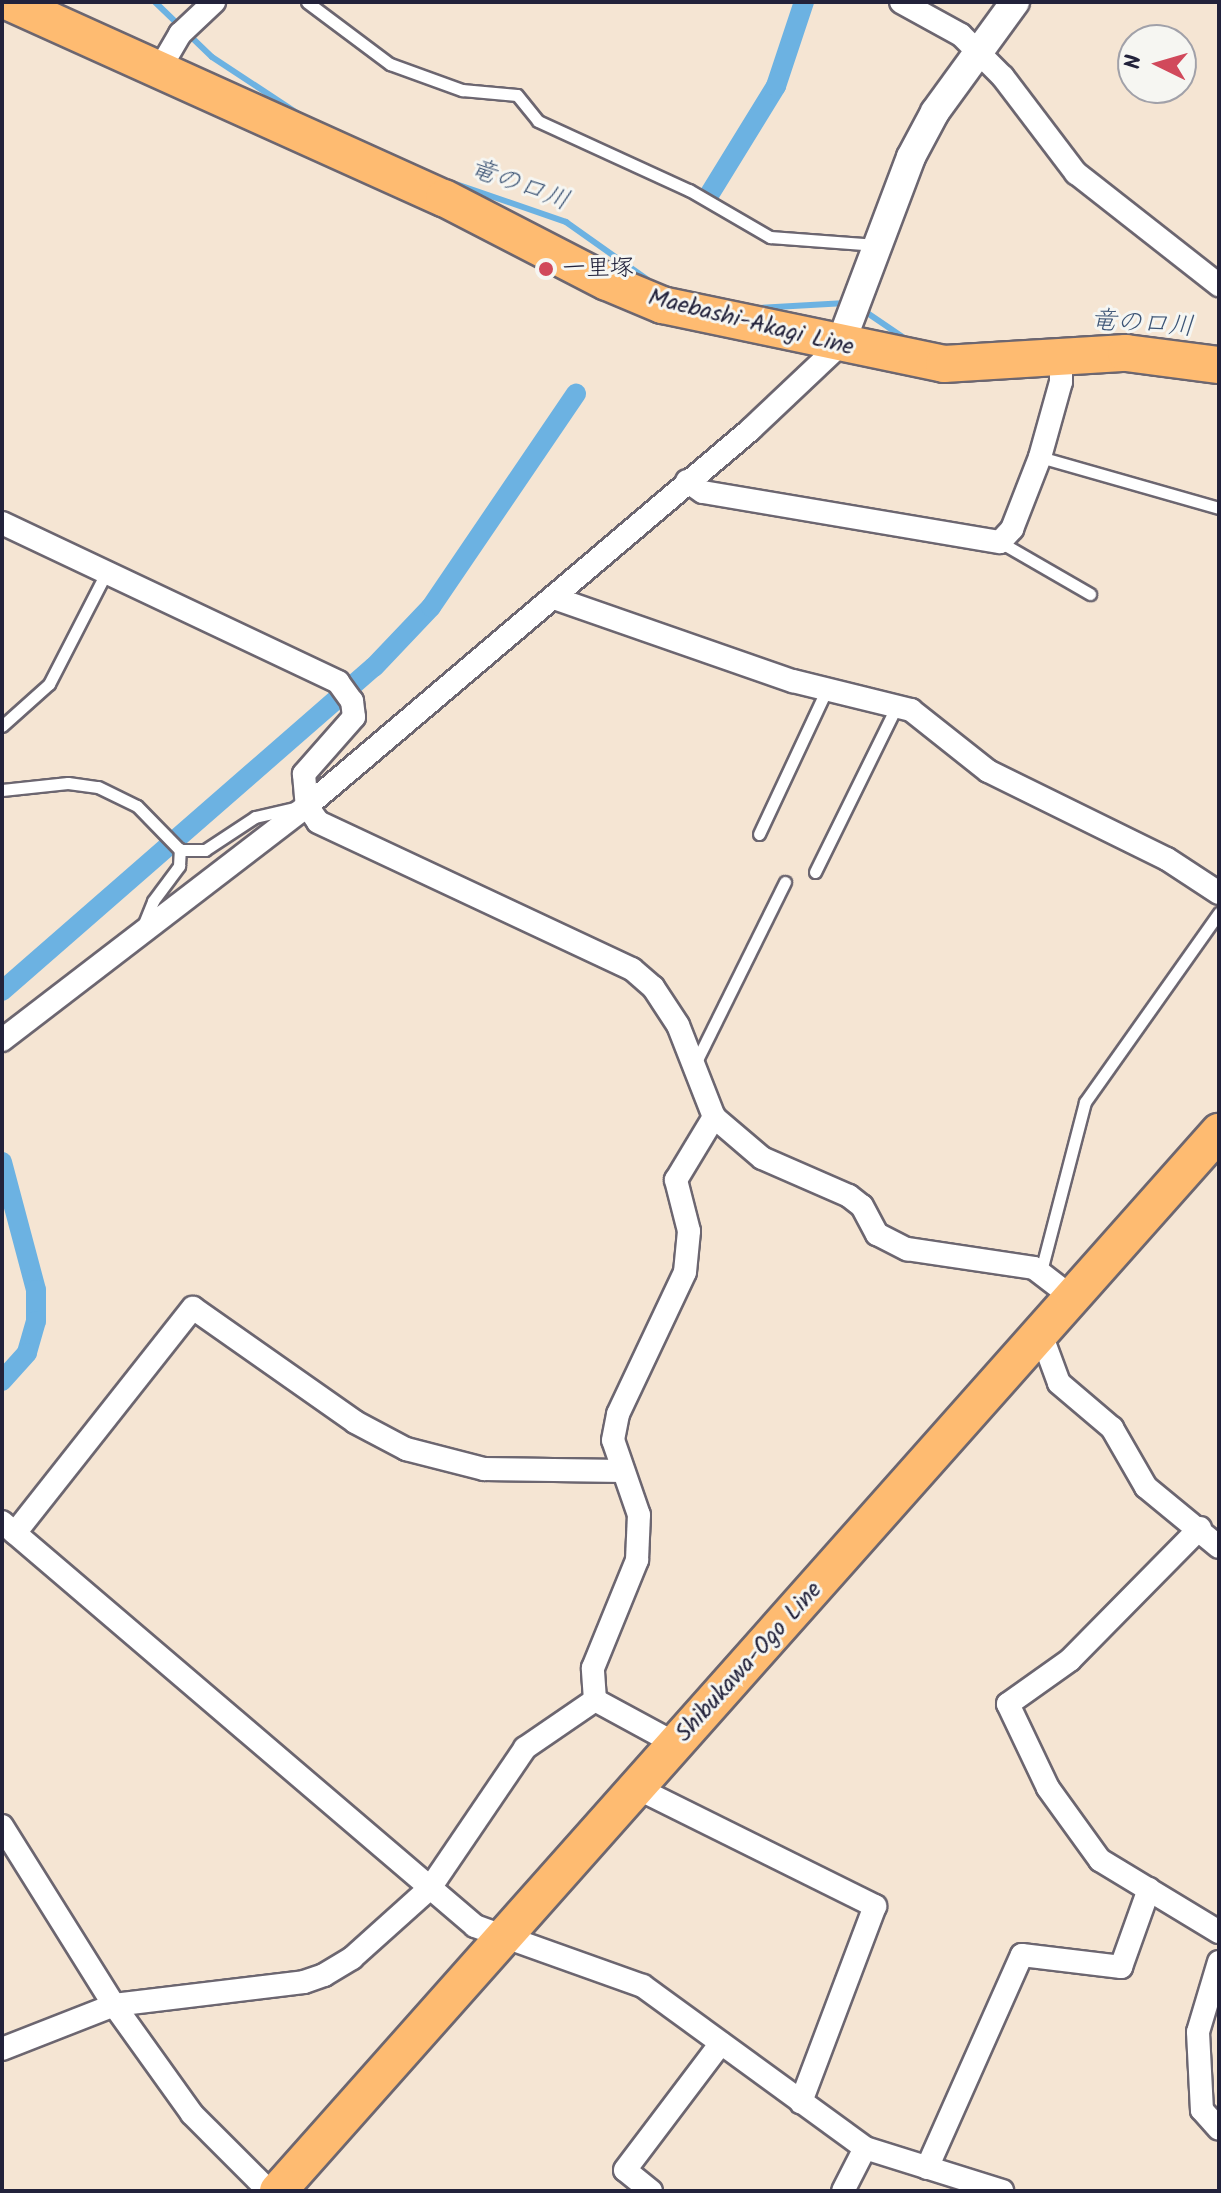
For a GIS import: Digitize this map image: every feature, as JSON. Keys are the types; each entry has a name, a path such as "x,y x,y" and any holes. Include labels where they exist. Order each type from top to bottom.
{"main road":[{"name":"Maebashi-Akagi Line","path":"9,2 444,198 635,294 692,313 944,364 1126,353 1219,365"},
{"name":"Shibukawa-Ogo Line","path":"284,2188 1219,1132"}],"street":[{"path":"159,70 180,34 214,2"},
{"path":"901,2 930,14 978,51 1076,173 1219,285"},
{"path":"2,1040 307,806 554,598 840,345 911,157 978,51 1015,2"},
{"path":"687,481 703,492 1000,542 1012,529 1040,457 1061,382 1061,355"},
{"path":"2,523 338,682 352,701 354,717 304,774 307,806 318,822 632,969 664,1000 714,1117 762,1158 849,1196 862,1206 877,1234 907,1249 1041,1271 1073,1298"},
{"path":"554,598 826,691 911,710 988,771 1167,859 1219,893"},
{"path":"595,1700 593,1668 637,1560 639,1515 613,1440 618,1414 685,1272 689,1231 676,1180 714,1117"},
{"path":"623,1471 484,1469 406,1449 355,1422 193,1308 8,1528 475,1926 508,1934 643,1986 865,2148 1002,2191"},
{"path":"1041,1334 1059,1383 1112,1428 1146,1487 1200,1528 1219,1547"},
{"path":"1200,1528 1070,1660 1008,1704 1048,1788 1100,1860 1219,1932"},
{"path":"595,1700 676,1744"},
{"path":"2,2049 114,2005 304,1982 324,1975 352,1958 430,1888 525,1748 595,1700"},
{"path":"637,1788 875,1906 801,2102"},
{"path":"2,1826 114,2005 192,2114 284,2188"},
{"path":"927,2168 1022,1955 1121,1967 1149,1889"},
{"path":"1219,1962 1198,2032 1202,2110 1219,2129"},
{"path":"651,2191 625,2170 721,2043"},
{"path":"843,2191 865,2148"}],"lane":[{"path":"307,2 390,64 462,90 517,95 538,121 689,190 770,237 878,245"},
{"path":"1040,457 1219,508"},
{"path":"1000,542 1090,594"},
{"path":"2,726 49,684 106,573"},
{"path":"759,834 826,691"},
{"path":"815,872 897,705"},
{"path":"2,790 68,783 98,787 137,806 180,849 205,850 255,817 307,806"},
{"path":"141,933 153,901 179,866 180,849"},
{"path":"693,1068 785,882"},
{"path":"1041,1271 1085,1102 1219,913"}],"waterway":[{"name":"竜の口川","path":"155,2 212,57 300,115"},
{"path":"709,195 776,86 804,2"},
{"name":"竜の口川","path":"453,183 566,222 648,280"},
{"name":"竜の口川","path":"758,308 846,303"},
{"name":"竜の口川","path":"860,308 910,342"},
{"path":"2,991 374,667 431,607 576,394"},
{"path":"2,1162 36,1290 36,1321 27,1353 2,1381"}],"place":[{"name":"一里塚","path":"546,269"}]}
